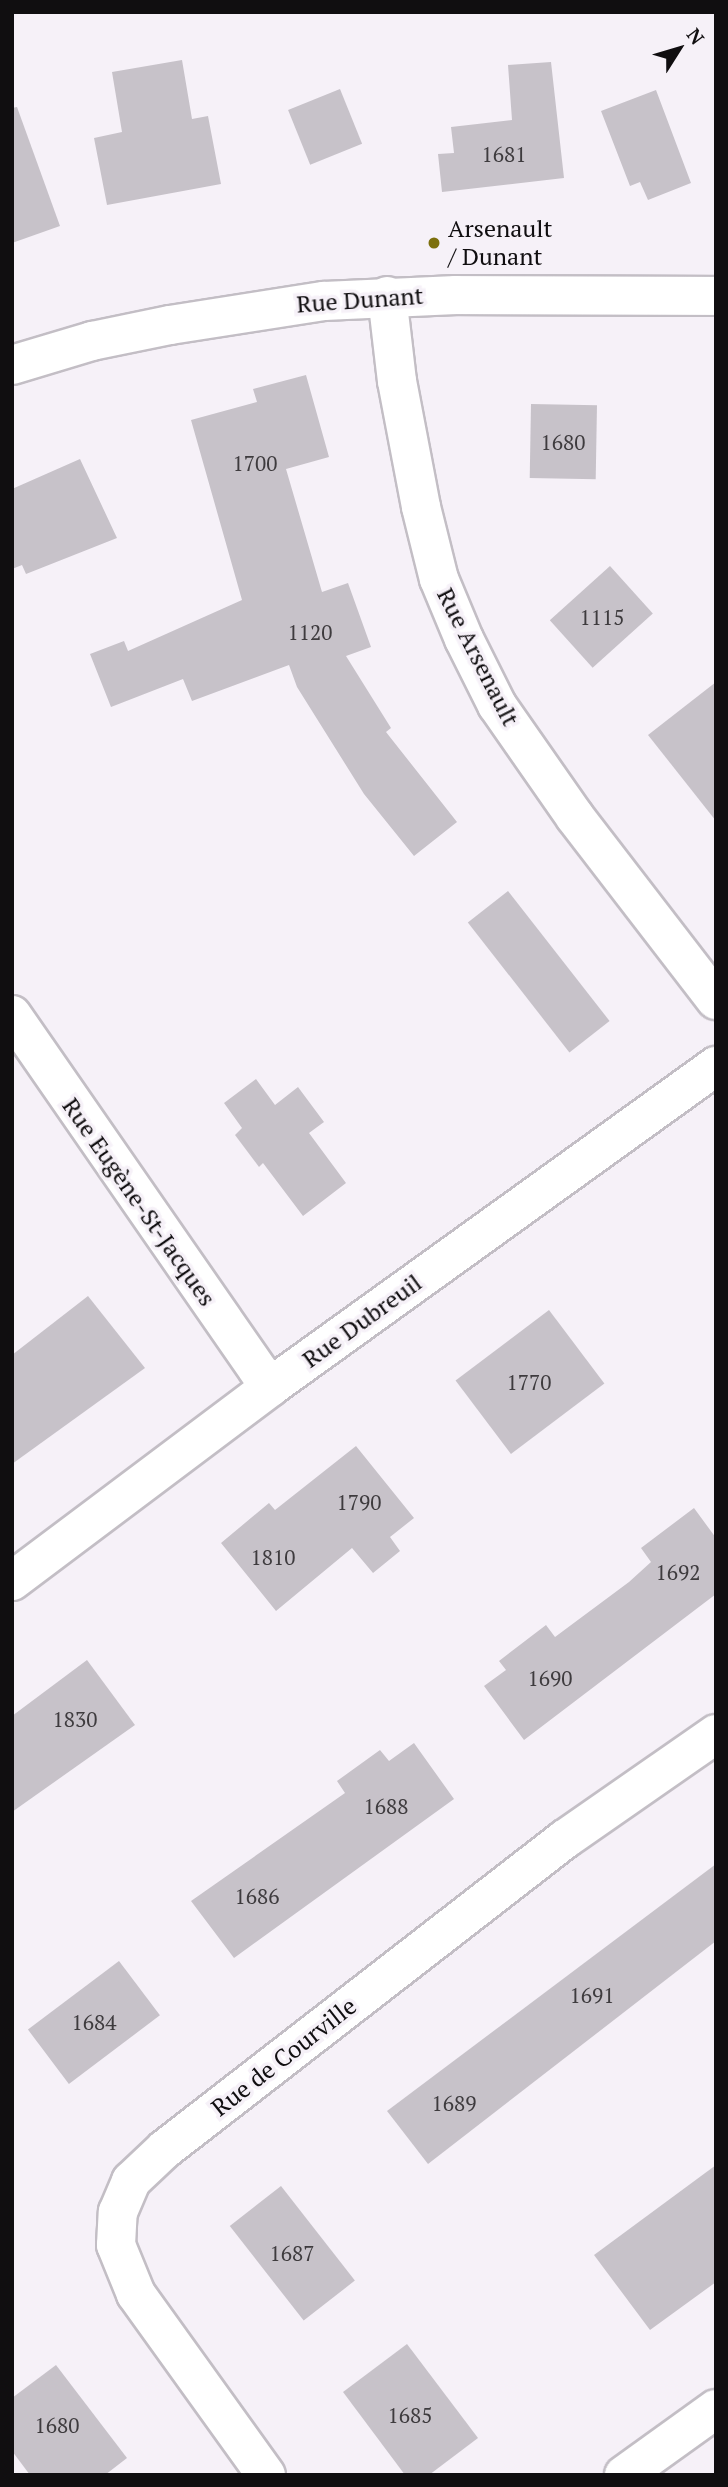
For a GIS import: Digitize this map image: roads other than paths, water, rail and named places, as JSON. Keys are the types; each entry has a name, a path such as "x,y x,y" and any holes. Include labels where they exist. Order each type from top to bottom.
{"street":[{"name":"Rue Dunant","path":"12,365 92,341 254,309 387,296 716,296"},
{"name":"Rue Arsenault","path":"387,296 397,381 421,507 439,579 464,639 497,705 575,817 716,1000"},
{"name":"Rue Eugène-St-Jacques","path":"12,1015 270,1387"},
{"name":"Rue Dubreuil","path":"12,1581 270,1387 716,1066"},
{"name":"Rue de Courville","path":"266,2475 136,2294 116,2245 118,2213 131,2181 165,2149 565,1839 716,1734"},
{"path":"624,2475 716,2409"}],"place":[{"name":"Arsenault / Dunant","path":"434,243"}]}
